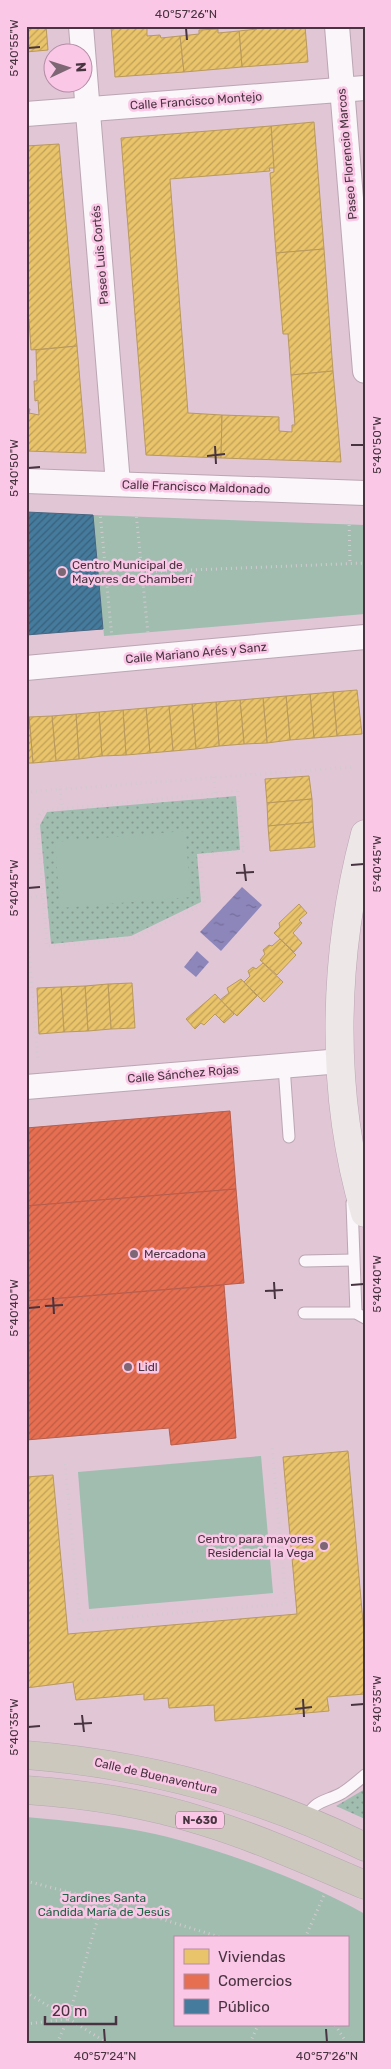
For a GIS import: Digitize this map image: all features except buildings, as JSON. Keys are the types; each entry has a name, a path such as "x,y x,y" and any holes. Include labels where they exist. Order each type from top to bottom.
{"highway":[{"name":"Calle de Buenaventura","path":"26,1755 76,1759 150,1772 210,1786 306,1821 365,1847"},
{"name":"N-630","path":"26,1790 71,1793 201,1820 272,1845 365,1886"}],"main road":[{"path":"365,834 356,868 347,927 342,981 341,1061 352,1160 365,1213"}],"street":[{"name":"Paseo Luis Cortés","path":"81,26 118,484"},
{"name":"Paseo Florencio Marcos","path":"337,26 353,88 365,371"},
{"name":"Calle Francisco Montejo","path":"26,114 353,88"},
{"name":"Calle Francisco Maldonado","path":"26,481 365,493"},
{"name":"Calle Mariano Arés y Sanz","path":"26,668 365,638"},
{"name":"Calle Sánchez Rojas","path":"26,1087 341,1061"}],"lane":[{"path":"284,1066 289,1137"},
{"path":"304,1313 360,1316 353,1260 352,1160"},
{"path":"305,1261 353,1260"},
{"path":"306,1821 309,1810 343,1793 365,1775"}],"path":[{"path":"100,512 112,640"},
{"path":"136,512 148,637"},
{"path":"349,520 350,564"},
{"path":"141,572 365,563"},
{"path":"26,792 214,776 354,767"},
{"path":"214,776 215,794"},
{"path":"60,789 62,808"},
{"path":"238,791 243,851 200,855 204,904 132,939 47,946 37,820 42,811 62,808 238,791"},
{"path":"26,898 43,896"},
{"path":"26,918 38,1060"},
{"path":"65,1464 80,1621 286,1604 272,1447"},
{"path":"26,1881 103,1901 217,1936"},
{"path":"306,1936 326,1890"},
{"path":"56,2043 68,2018 103,1901"},
{"path":"26,1992 107,2043"},
{"path":"26,2024 68,2018"},
{"path":"250,2043 258,2026"},
{"path":"336,2026 347,2043"}],"green space":[{"path":"93,515 365,525 365,614 104,636"},
{"path":"236,796 240,850 197,854 201,902 131,936 51,944 40,825 47,812"},
{"path":"185,831 191,897 60,908 55,842"},
{"path":"261,1456 273,1593 89,1609 78,1472"},
{"path":"365,1789 365,1819 336,1806"},
{"name":"Jardines Santa Cándida María de Jesús","path":"26,1817 123,1828 181,1840 263,1867 317,1890 365,1914 365,2043 26,2043"}],"water":[{"path":"242,887 262,905 221,951 200,932"},
{"path":"197,951 209,962 196,977 184,967"}],"place":[{"name":"Centro Municipal de Mayores de Chamberí","path":"62,572"},
{"name":"Mercadona","path":"134,1254"},
{"name":"Lidl","path":"128,1367"},
{"name":"Centro para mayores Residencial la Vega","path":"324,1546"}]}
